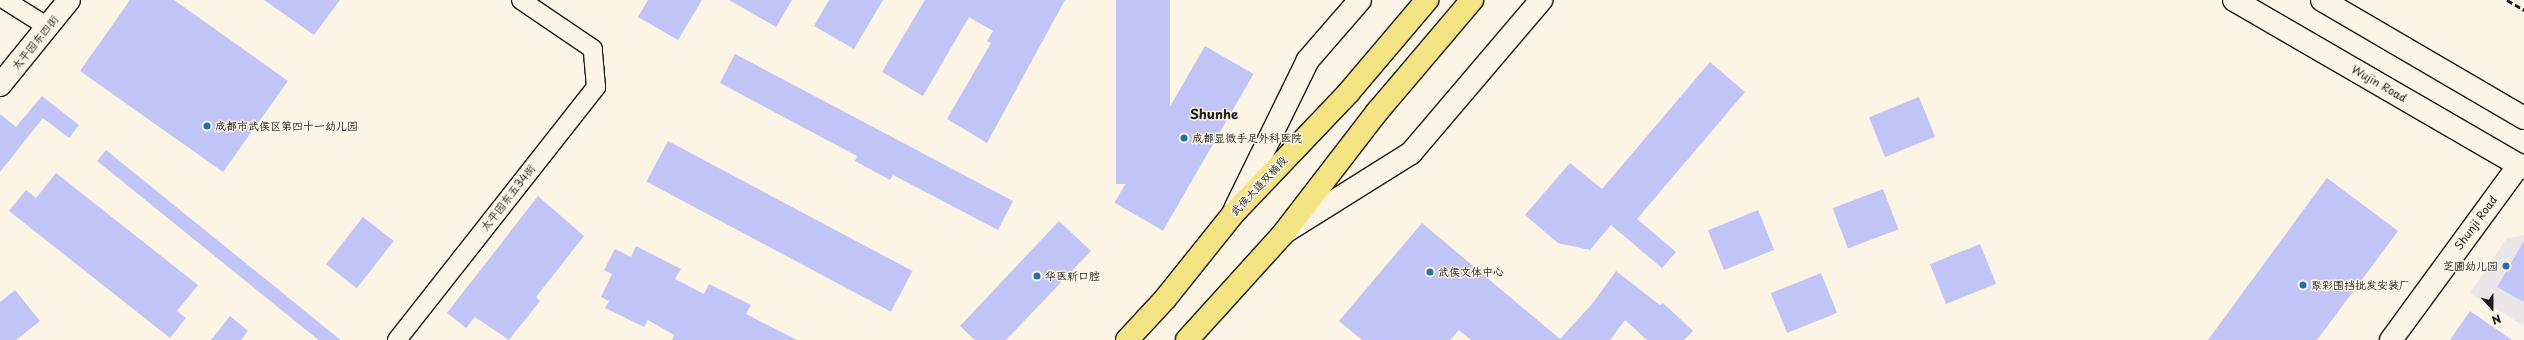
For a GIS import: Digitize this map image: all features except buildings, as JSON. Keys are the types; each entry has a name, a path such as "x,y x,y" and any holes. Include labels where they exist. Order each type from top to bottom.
{"main road":[{"name":"武侯大道双楠段","path":"1128,340 1165,299 1233,214 1349,92 1427,0"},
{"path":"1187,340 1283,234 1377,112 1472,0"}],"street":[{"path":"5,0 48,27"},
{"name":"太平园东四街","path":"0,85 69,0"},
{"name":"太平园东五34街","path":"397,340 596,87 593,49 521,0"},
{"path":"1233,214 1308,60 1360,0"},
{"path":"1283,234 1411,153 1541,0"},
{"name":"Wujin Road","path":"2234,0 2521,166"},
{"path":"2322,0 2524,118"},
{"name":"Shunji Road","path":"2391,340 2521,166"}],"shaded area":[{"name":"芝圃幼儿园","path":"2524,235 2524,326 2470,293 2507,238"}],"railway":[{"path":"2507,0 2524,10"}],"place":[{"name":"成都市武侯区第四十一幼儿园","path":"207,126"},
{"name":"成都显微手足外科医院","path":"1184,138"},
{"name":"芝圃幼儿园","path":"2506,266"},
{"name":"武侯文体中心","path":"1430,272"},
{"name":"华医新口腔","path":"1037,276"},
{"name":"聚彩围挡批发安装厂","path":"2303,285"}],"district":[{"name":"Shunhe","path":"1214,114"}]}
